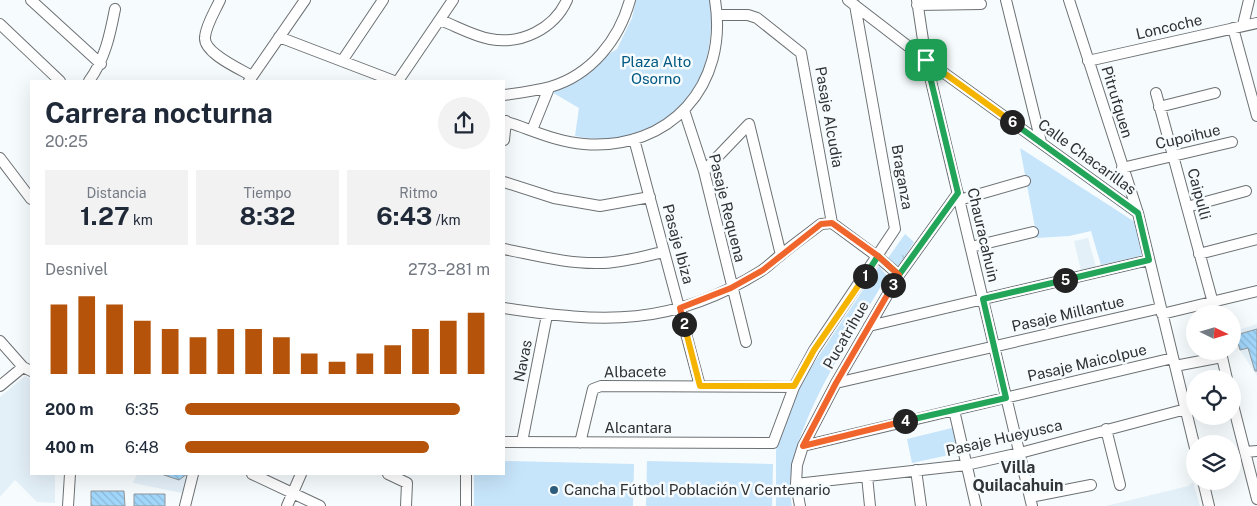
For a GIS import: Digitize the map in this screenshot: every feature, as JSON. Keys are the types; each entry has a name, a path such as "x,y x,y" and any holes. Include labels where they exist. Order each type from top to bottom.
{"street":[{"path":"31,0 101,64"},
{"path":"220,0 205,35 206,44 210,51 251,79 305,0"},
{"path":"342,61 383,0"},
{"path":"399,80 453,0"},
{"path":"440,20 481,37 509,40 528,36 544,27 559,13 567,0"},
{"path":"505,95 549,88 583,71 602,54 619,29 630,0"},
{"path":"505,121 558,140 584,144 610,144 634,139 659,130 684,110 697,94 712,64 717,40 715,0"},
{"path":"1006,0 1041,142"},
{"name":"Pitrufquen","path":"1069,0 1138,213"},
{"path":"1249,0 1238,26 1253,86 1257,116"},
{"path":"917,2 981,4"},
{"name":"Chauracahuin","path":"917,2 926,60 1031,501"},
{"name":"Calle Chacarillas","path":"852,3 926,60 1138,213 1186,409"},
{"name":"Braganza","path":"773,443 794,386 814,350 893,233 895,223 852,3"},
{"path":"91,80 101,64 111,33 115,9"},
{"name":"Pasaje Alcudia","path":"717,15 748,15 758,18 802,53 832,223"},
{"name":"Loncoche","path":"1088,61 1257,23"},
{"path":"0,24 59,80"},
{"path":"279,37 391,80"},
{"path":"532,130 549,88"},
{"name":"Caipulli","path":"1156,93 1213,303"},
{"path":"1159,107 1216,93"},
{"name":"Pasaje Requena","path":"684,110 704,171 731,288 746,342"},
{"path":"704,171 749,124 781,254"},
{"name":"Pasaje Ibiza","path":"634,139 700,386"},
{"name":"Cupoihue","path":"1122,168 1232,142"},
{"path":"0,158 30,198"},
{"path":"505,182 554,198 600,206 650,197"},
{"path":"959,196 1025,182"},
{"path":"1187,207 1246,191"},
{"name":"Pucatrihue","path":"800,506 796,484 797,465 803,446 836,383 899,275 959,196"},
{"path":"505,308 548,315 608,319 644,316 680,308 731,288 763,270 821,224 832,223 878,256 899,275"},
{"path":"971,247 1033,232"},
{"path":"1199,254 1257,238"},
{"path":"505,249 564,260 598,263 620,261 664,252"},
{"path":"869,326 1149,260"},
{"name":"Pasaje Millantue","path":"836,383 994,346 1161,311 1213,303 1257,291"},
{"name":"Navas","path":"522,442 548,315"},
{"path":"0,341 27,369 0,386"},
{"path":"1174,362 1222,358 1225,370"},
{"name":"Pasaje Maicolpue","path":"803,446 1006,398 1174,362"},
{"name":"Albacete","path":"580,443 593,389 601,386 794,386"},
{"name":"Pasaje Hueyusca","path":"796,484 966,465 1020,453 1186,409"},
{"path":"954,410 976,506"},
{"path":"1238,425 1257,499"},
{"path":"1106,429 1120,485"},
{"name":"Alcantara","path":"505,442 773,443"},
{"path":"1245,452 1257,451"},
{"path":"916,470 921,506"},
{"path":"68,506 70,475"},
{"path":"187,505 193,475"},
{"path":"254,475 320,506"},
{"path":"287,506 301,475"},
{"path":"390,475 407,482 406,506"},
{"path":"466,475 466,506"},
{"path":"867,476 870,506"},
{"path":"1031,501 1091,485"},
{"path":"1205,490 1209,506"}],"shaded area":[{"path":"1088,238 1096,267 1081,271 1074,241"},
{"path":"1257,324 1257,376 1241,351 1241,329"},
{"path":"25,376 30,378 30,475 55,475 55,503 37,502 15,480 0,497 0,397"},
{"path":"137,475 190,475 182,493 133,483"},
{"path":"1186,486 1186,490 1195,490 1200,506 1106,506"}],"green space":[{"name":"Plaza Alto Osorno","path":"636,0 710,0 709,48 699,83 688,101 652,127 628,136 615,138 602,139 575,136 579,108 550,91 617,49 632,18"},
{"path":"1020,148 1135,222 1143,255 1101,265 1091,231 1069,236 1037,238"},
{"path":"905,234 914,242 898,267 888,258"},
{"path":"879,266 887,276 839,357 807,420 796,451 790,480 792,506 776,506 776,450 800,384"},
{"path":"952,428 958,453 912,463 907,439"},
{"name":"Cancha Fútbol Población V Centenario","path":"505,461 634,464 633,506 474,506 474,475 505,475"},
{"name":"Cancha Fútbol Población V Centenario","path":"647,461 773,464 772,506 646,506"}],"building":[{"path":"1257,329 1257,371 1255,371 1248,348 1241,350 1241,334"},
{"path":"164,475 186,475 179,480"},
{"path":"91,491 124,491 125,506 91,506"},
{"path":"134,494 165,494 165,506 134,506"}],"place":[{"name":"Cancha Fútbol Población V Centenario","path":"554,490"}],"district":[{"name":"Villa Quilacahuin","path":"1018,476"}],"route":[{"path":"926,60 958,193 899,275 878,256 814,350 794,386 700,386 680,308 731,288 763,270 821,224 832,223 878,256 899,275 836,383 803,446 1006,398 983,299 1149,260 1138,213 926,60"}]}
